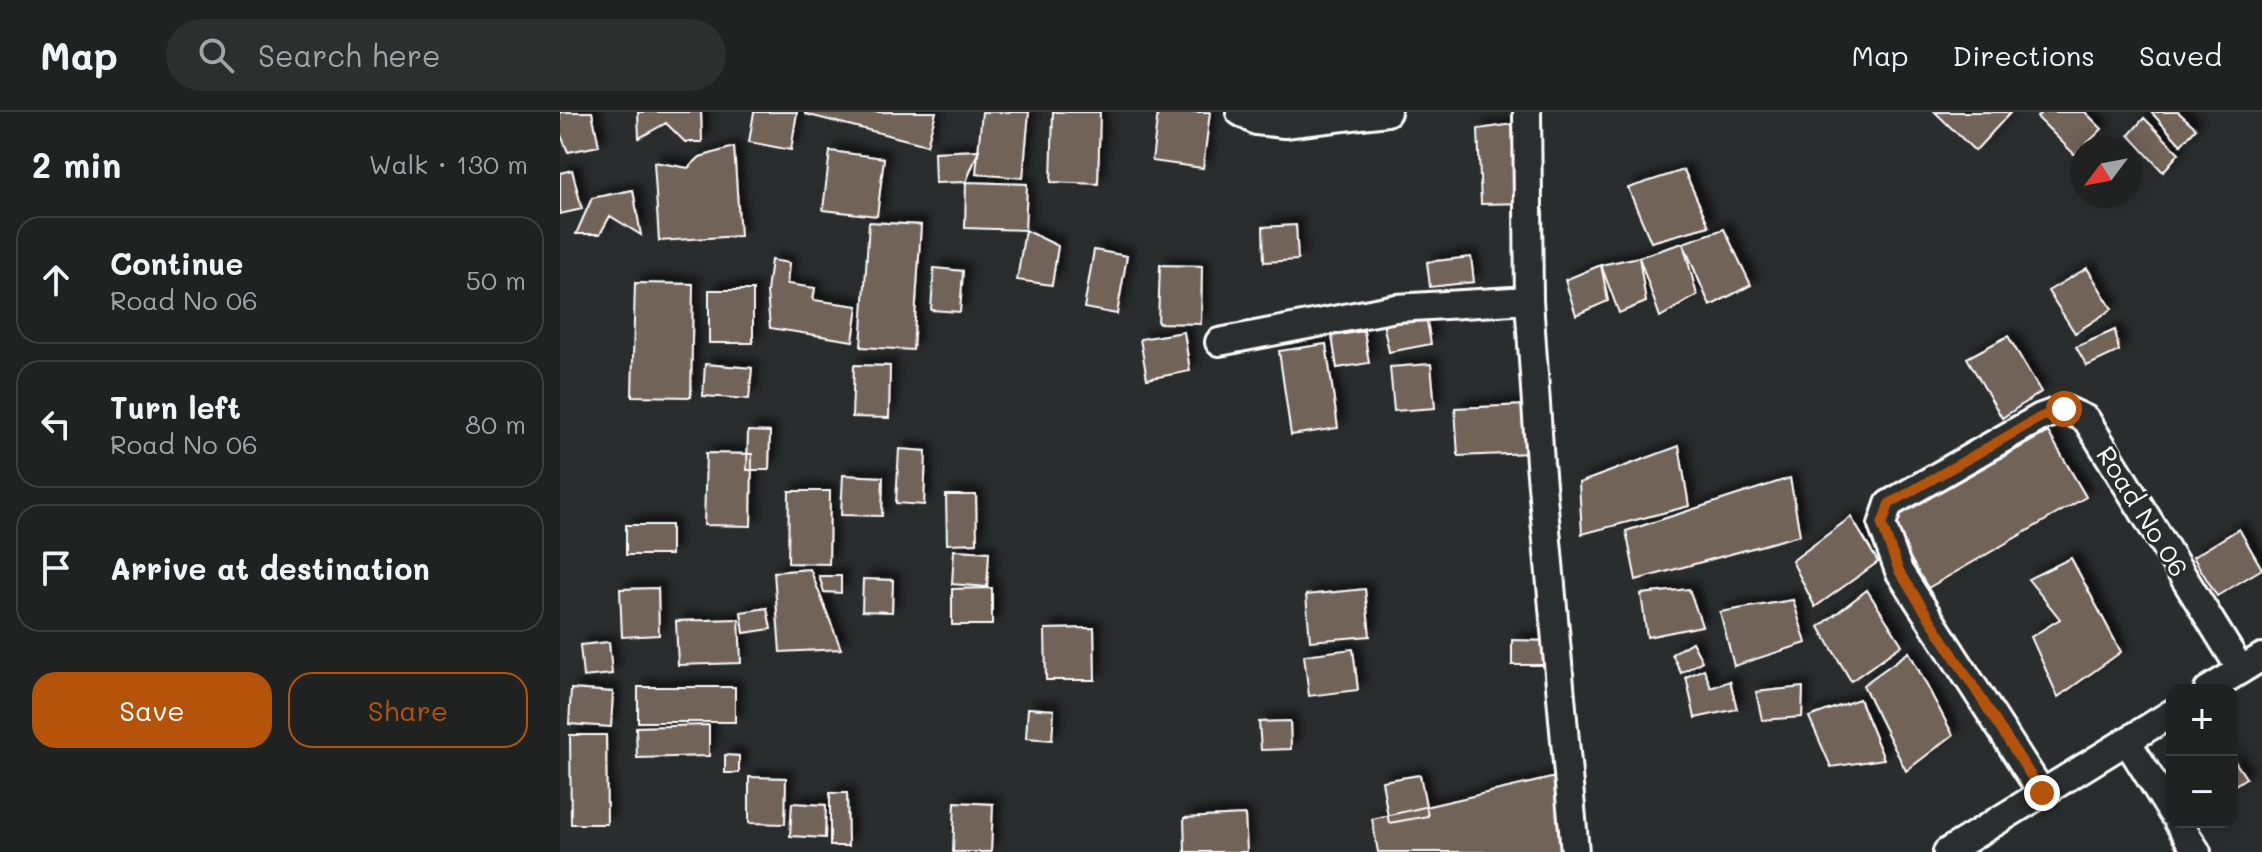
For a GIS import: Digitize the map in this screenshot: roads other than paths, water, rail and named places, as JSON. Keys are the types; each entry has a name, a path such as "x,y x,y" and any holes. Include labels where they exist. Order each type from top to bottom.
{"street":[{"path":"1240,112 1256,121 1284,124 1387,112"},
{"path":"1527,112 1529,300 1540,463 1575,852"},
{"path":"1219,342 1396,308 1529,300"},
{"name":"Road No 06","path":"2042,793 1899,571 1882,525 1889,504 2041,417 2064,409 2086,419 2252,663"},
{"path":"2218,684 2252,663"},
{"path":"1947,852 2166,717"},
{"path":"2127,741 2166,803"},
{"path":"2182,828 2197,852"}]}
